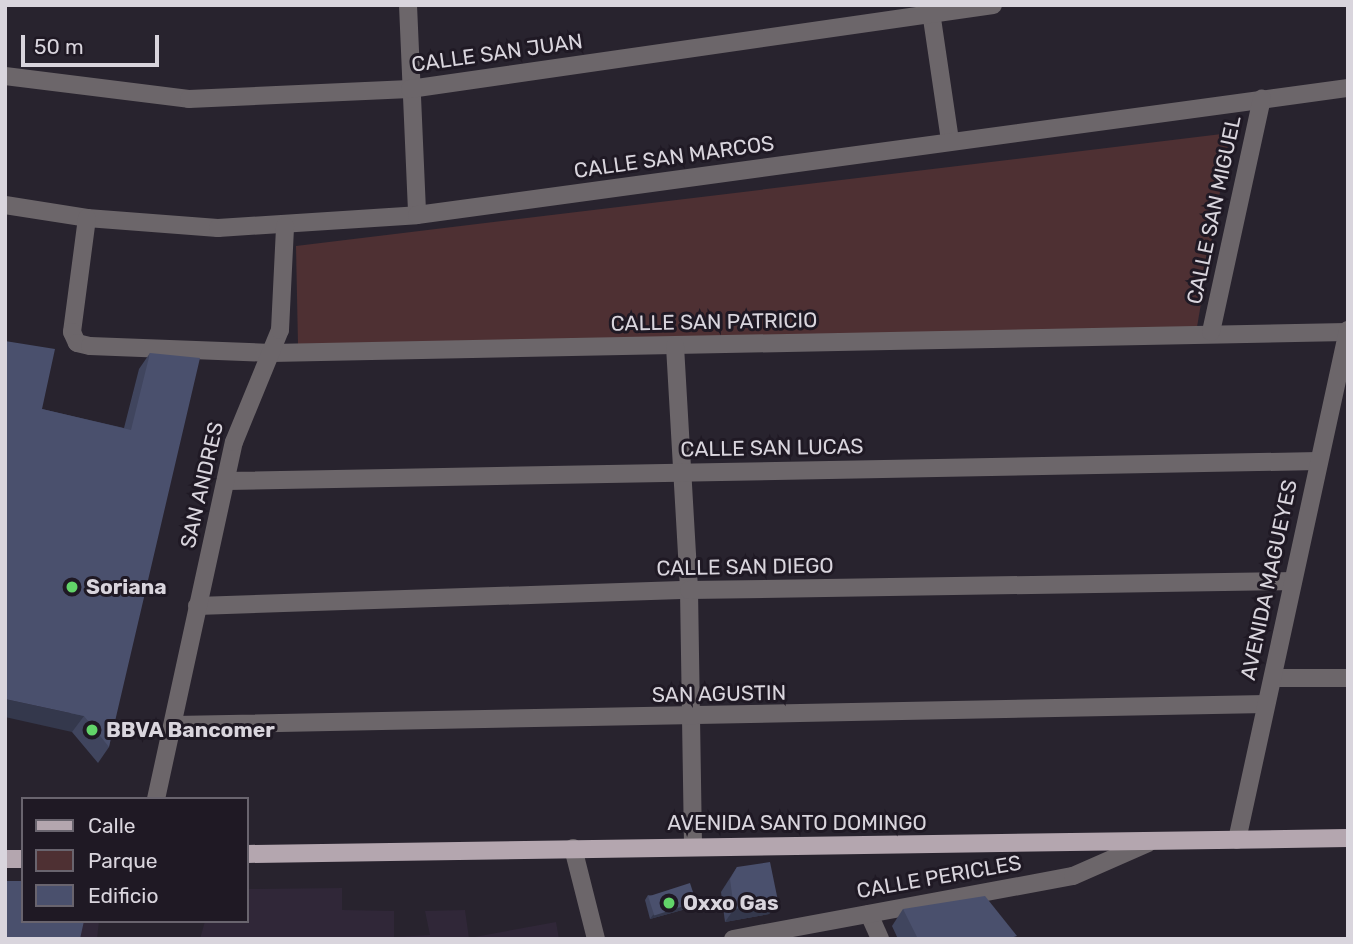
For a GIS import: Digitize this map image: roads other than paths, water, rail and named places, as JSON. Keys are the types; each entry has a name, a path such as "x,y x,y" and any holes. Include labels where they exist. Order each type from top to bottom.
{"main road":[{"name":"AVENIDA SANTO DOMINGO","path":"248,854 1348,838"}],"street":[{"path":"408,5 417,215"},
{"name":"CALLE SAN JUAN","path":"5,76 189,99 410,89 930,10 993,5"},
{"path":"930,10 950,141"},
{"name":"CALLE SAN MARCOS","path":"5,205 87,218 218,229 417,215 1348,88"},
{"name":"CALLE SAN MIGUEL","path":"1211,332 1262,98"},
{"name":"CALLE SAN PATRICIO","path":"87,218 72,332 82,345 271,353 1347,331"},
{"name":"SAN ANDRES","path":"156,797 243,410 280,330 285,296 285,226"},
{"name":"AVENIDA MAGUEYES","path":"1237,840 1347,331"},
{"path":"676,346 689,590 693,846"},
{"name":"CALLE SAN LUCAS","path":"227,481 1318,461"},
{"name":"CALLE SAN DIEGO","path":"198,606 689,590 1293,581"},
{"path":"1273,678 1348,678"},
{"name":"SAN AGUSTIN","path":"174,725 690,718 1266,704"},
{"name":"CALLE PERICLES","path":"733,939 1073,876 1148,843"},
{"path":"573,848 596,939"},
{"path":"869,914 880,939"}],"place":[{"name":"Soriana","path":"72,587"},
{"name":"BBVA Bancomer","path":"92,730"},
{"name":"Oxxo Gas","path":"669,903"}]}
